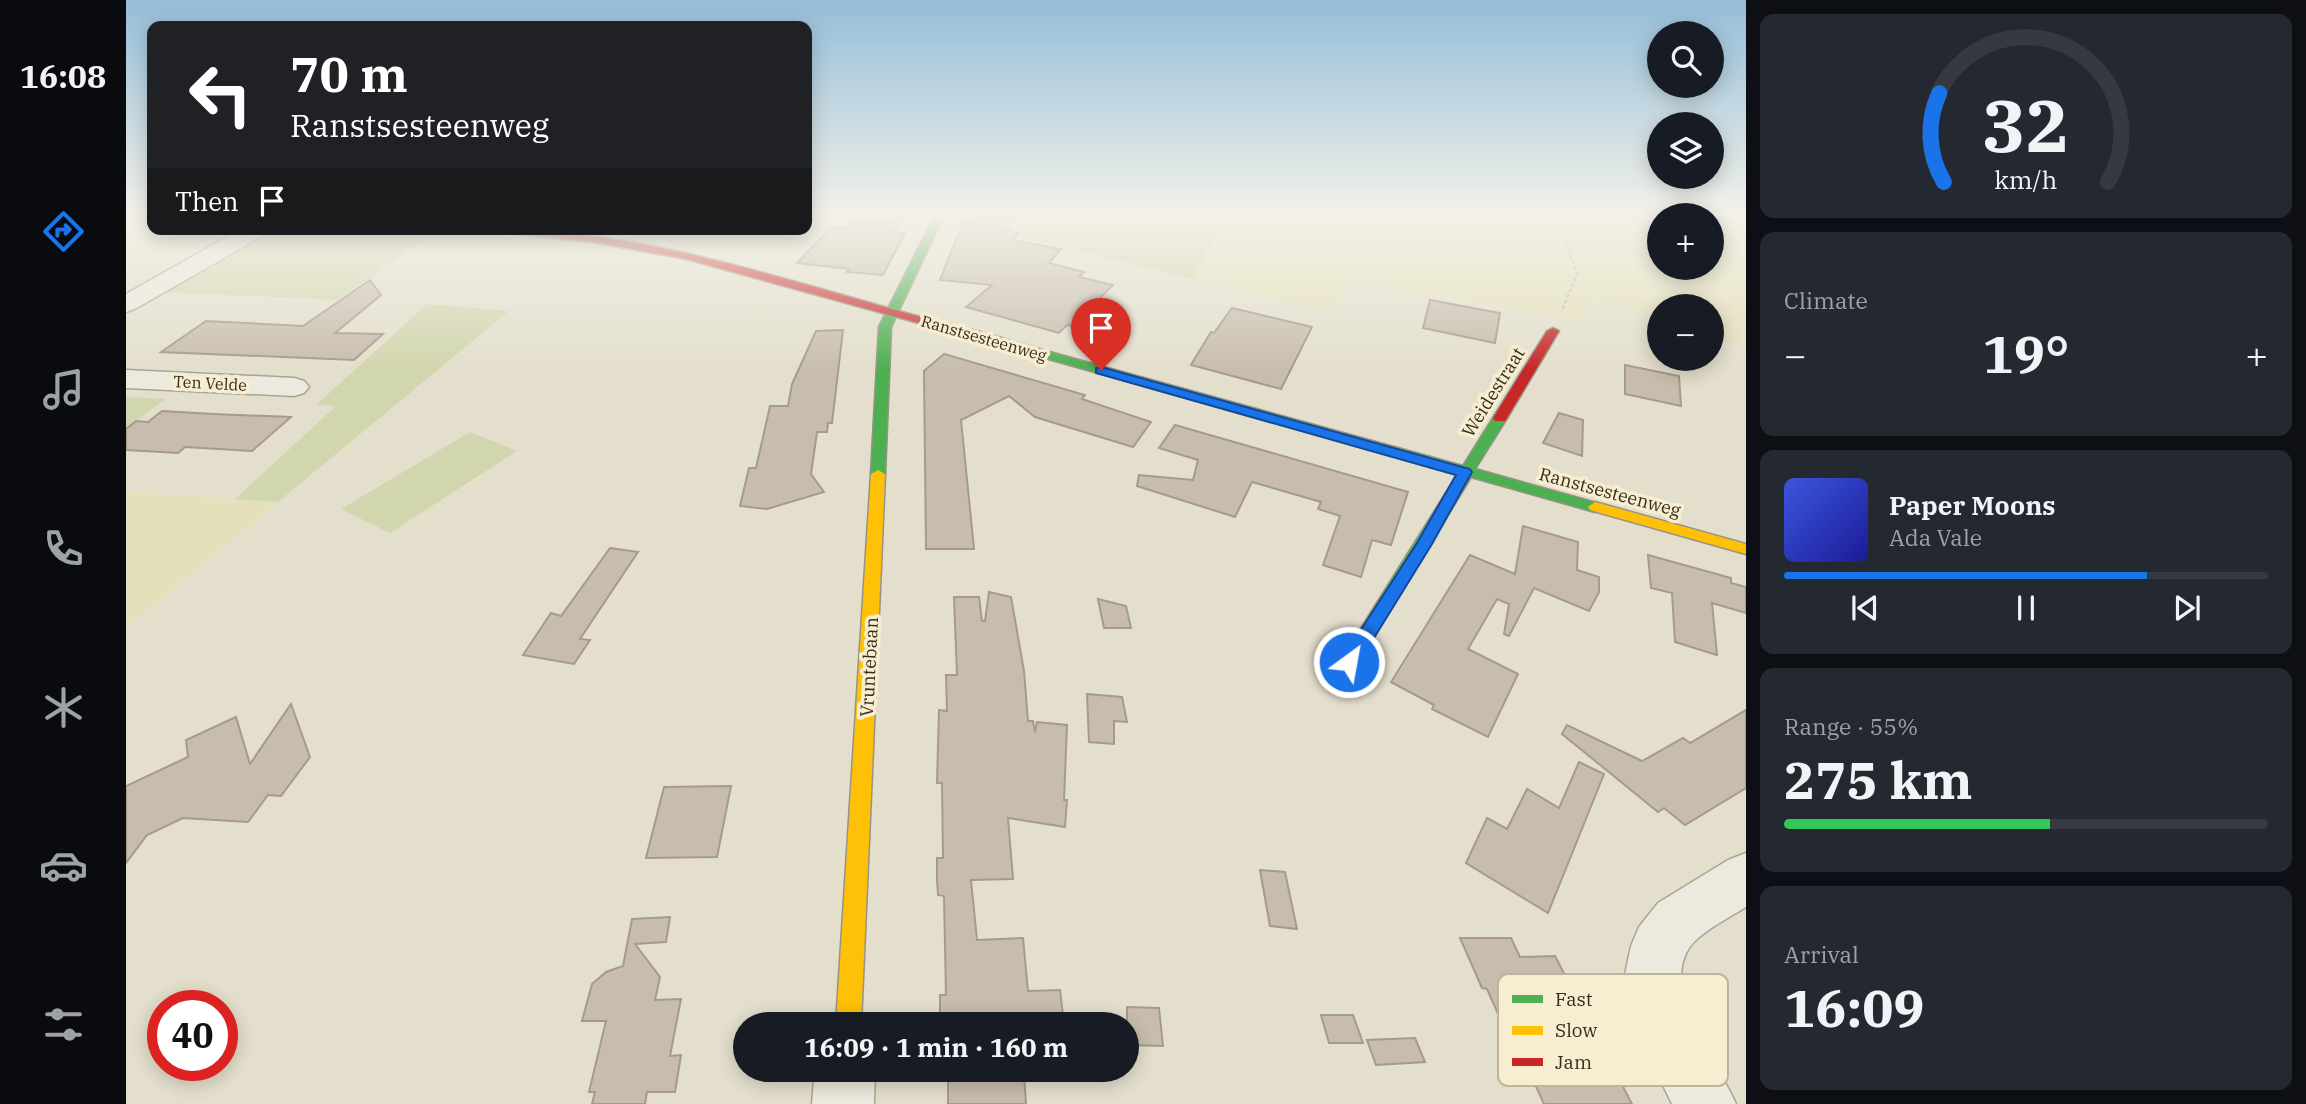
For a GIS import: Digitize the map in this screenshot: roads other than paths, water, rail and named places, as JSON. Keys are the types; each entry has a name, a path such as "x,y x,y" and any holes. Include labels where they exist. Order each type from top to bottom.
{"street":[{"path":"126,304 192,267"},
{"name":"Ranstsesteenweg","path":"722,267 1746,549"},
{"name":"Vruntebaan","path":"849,1012 865,750 885,327 915,267"},
{"name":"Weidestraat","path":"1465,472 1553,331"},
{"name":"Ten Velde","path":"126,379 294,387"},
{"path":"1349,662 1424,544 1465,472"},
{"path":"1653,974 1658,946 1677,922 1746,877"},
{"path":"843,1104 844,1082"},
{"path":"1695,1086 1705,1104"}]}
